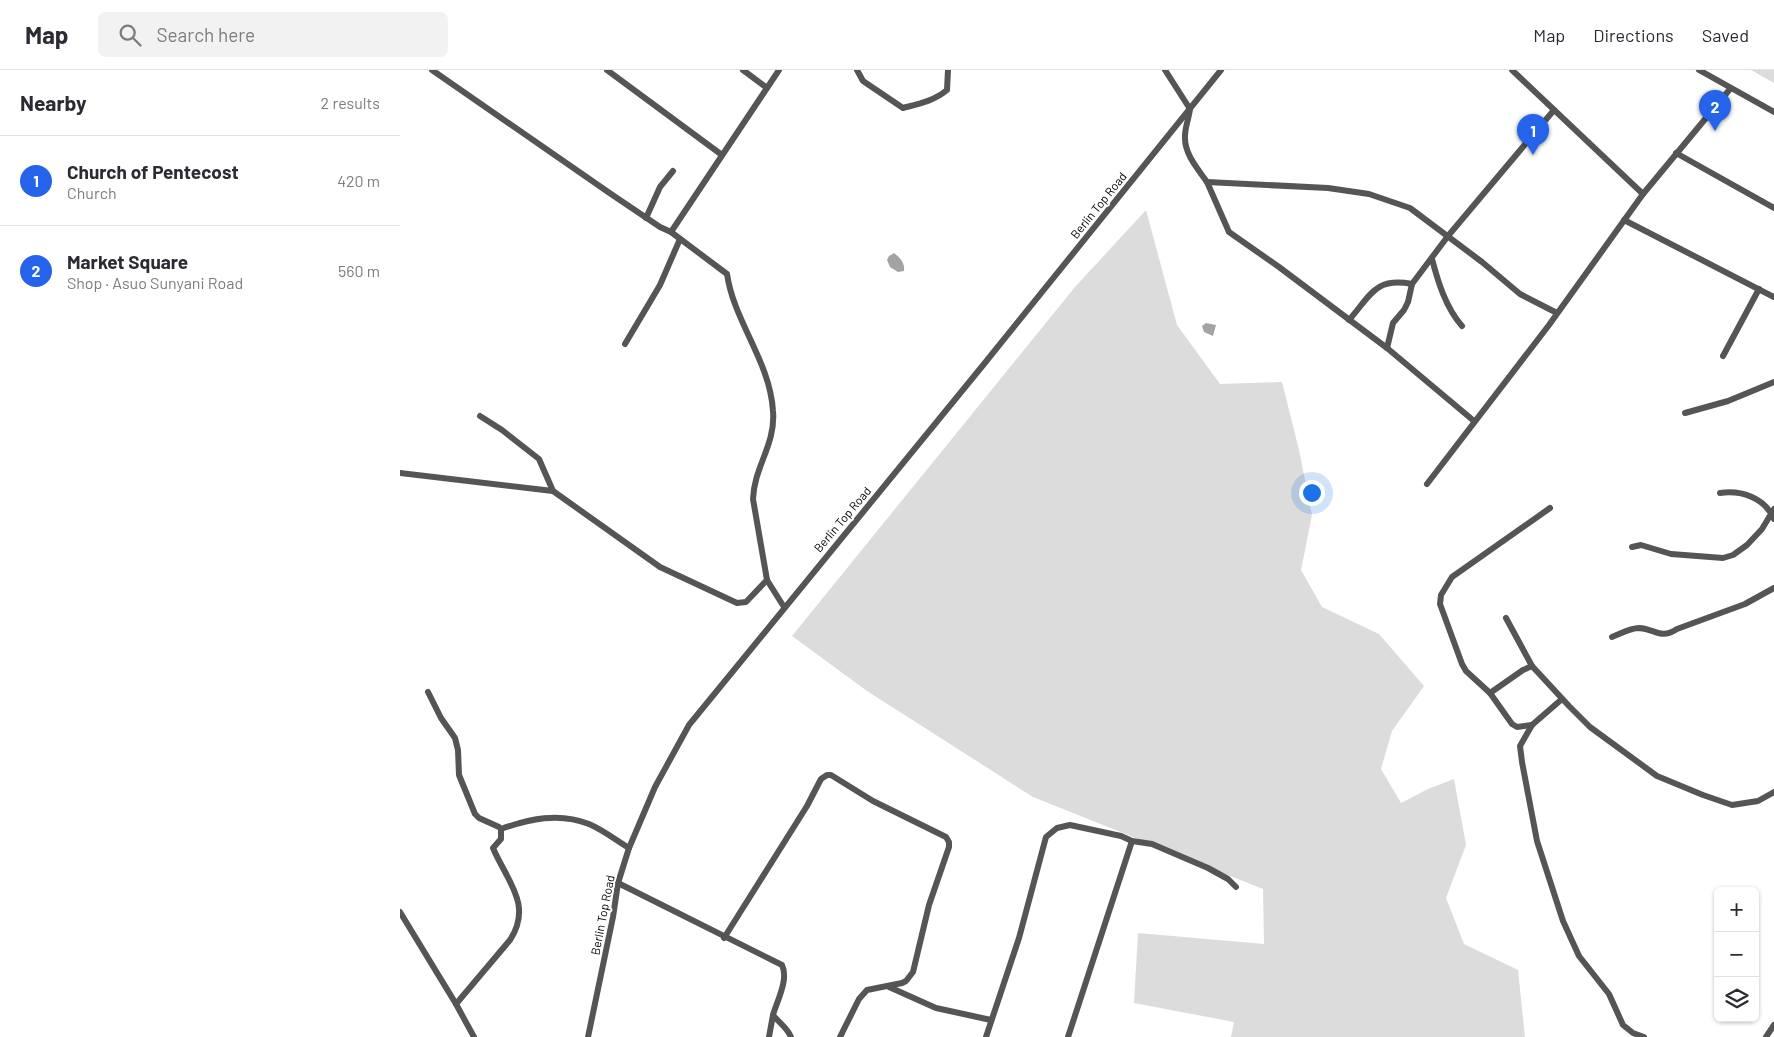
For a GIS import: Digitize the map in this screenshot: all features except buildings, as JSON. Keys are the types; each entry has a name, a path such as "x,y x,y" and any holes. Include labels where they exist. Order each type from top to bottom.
{"street":[{"path":"432,70 646,218 671,232 727,274 737,310 760,358 773,408 770,444 757,474 753,499 767,580 784,607"},
{"path":"607,70 722,155"},
{"path":"743,70 767,88"},
{"path":"671,232 779,70"},
{"path":"857,70 863,82 903,108 928,102 944,93 947,90 948,70"},
{"path":"1165,70 1190,109 1185,137 1187,148 1196,167 1207,182 1229,232 1279,266 1387,348 1474,421"},
{"name":"Berlin Top Road","path":"588,1037 618,884 629,848 655,786 689,724 984,364 1221,70"},
{"path":"1512,70 1643,194"},
{"path":"1699,70 1774,112"},
{"path":"1427,484 1557,313 1643,194 1730,89"},
{"path":"1387,348 1393,323 1408,302 1412,284 1448,236 1554,110"},
{"path":"1676,153 1774,208"},
{"path":"646,218 660,187 673,171"},
{"path":"1207,182 1328,188 1369,194 1410,208 1520,294 1557,313"},
{"path":"1624,220 1774,297"},
{"path":"624,344 660,285 680,239"},
{"path":"1432,259 1438,283 1456,320 1462,326"},
{"path":"1349,320 1377,287 1399,282 1412,284"},
{"path":"1722,356 1759,289"},
{"path":"1685,414 1728,401 1774,382"},
{"path":"480,416 502,430 539,459 553,492"},
{"path":"400,473 553,492 660,567 733,602 746,602 767,580"},
{"path":"1632,547 1641,545 1671,554 1723,558 1733,555 1747,545 1762,529 1773,513 1763,503 1752,498 1729,492 1720,493"},
{"path":"1532,725 1517,727 1512,724 1490,693 1466,671 1440,604 1441,596 1452,577 1550,508"},
{"path":"1612,637 1638,628 1669,634 1677,629 1745,604 1774,588"},
{"path":"1506,618 1532,666 1562,699 1590,727 1657,776 1703,796 1732,805 1758,801 1774,792"},
{"path":"1490,693 1523,670 1532,666"},
{"path":"428,692 441,718 455,738 458,750 459,774 475,814 501,829"},
{"path":"1562,699 1532,725 1520,746 1537,841 1563,921 1579,956 1609,994 1616,1015 1623,1026 1633,1033 1644,1037"},
{"path":"724,938 807,806 821,780 829,774 873,801 946,837 949,842 946,859 930,905 913,972 906,981 869,989 864,992 840,1037"},
{"path":"501,829 529,820 569,819 588,824 629,848"},
{"path":"986,1037 1019,938 1046,837 1056,828 1070,825 1121,836 1132,841 1152,844 1208,868 1228,879 1236,887"},
{"path":"456,1004 510,940 519,922 521,913 519,904 493,848 501,839 501,829"},
{"path":"1068,1037 1132,841"},
{"path":"618,884 782,966 784,979 768,1037"},
{"path":"400,912 474,1037"},
{"path":"888,986 936,1008 991,1020"},
{"path":"773,1015 780,1024 788,1029 791,1037"},
{"path":"1766,1037 1774,1025"}],"shaded area":[{"path":"1751,70 1774,70 1774,83"},
{"path":"1146,210 1177,325 1220,384 1282,382 1299,450 1312,515 1301,570 1322,607 1379,634 1424,686 1392,731 1381,769 1401,803 1428,789 1454,779 1466,845 1446,898 1464,944 1518,970 1525,1037 1231,1037 1234,1022 1134,1003 1138,933 1264,944 1263,889 1033,797 867,691 792,636 1075,287"},
{"path":"894,253 903,263 904,271 898,272 890,267 887,260"},
{"path":"1206,323 1216,325 1213,336 1204,332 1202,326"}],"place":[{"name":"Market Square","path":"1715,131"},
{"name":"Church of Pentecost","path":"1533,155"}]}
